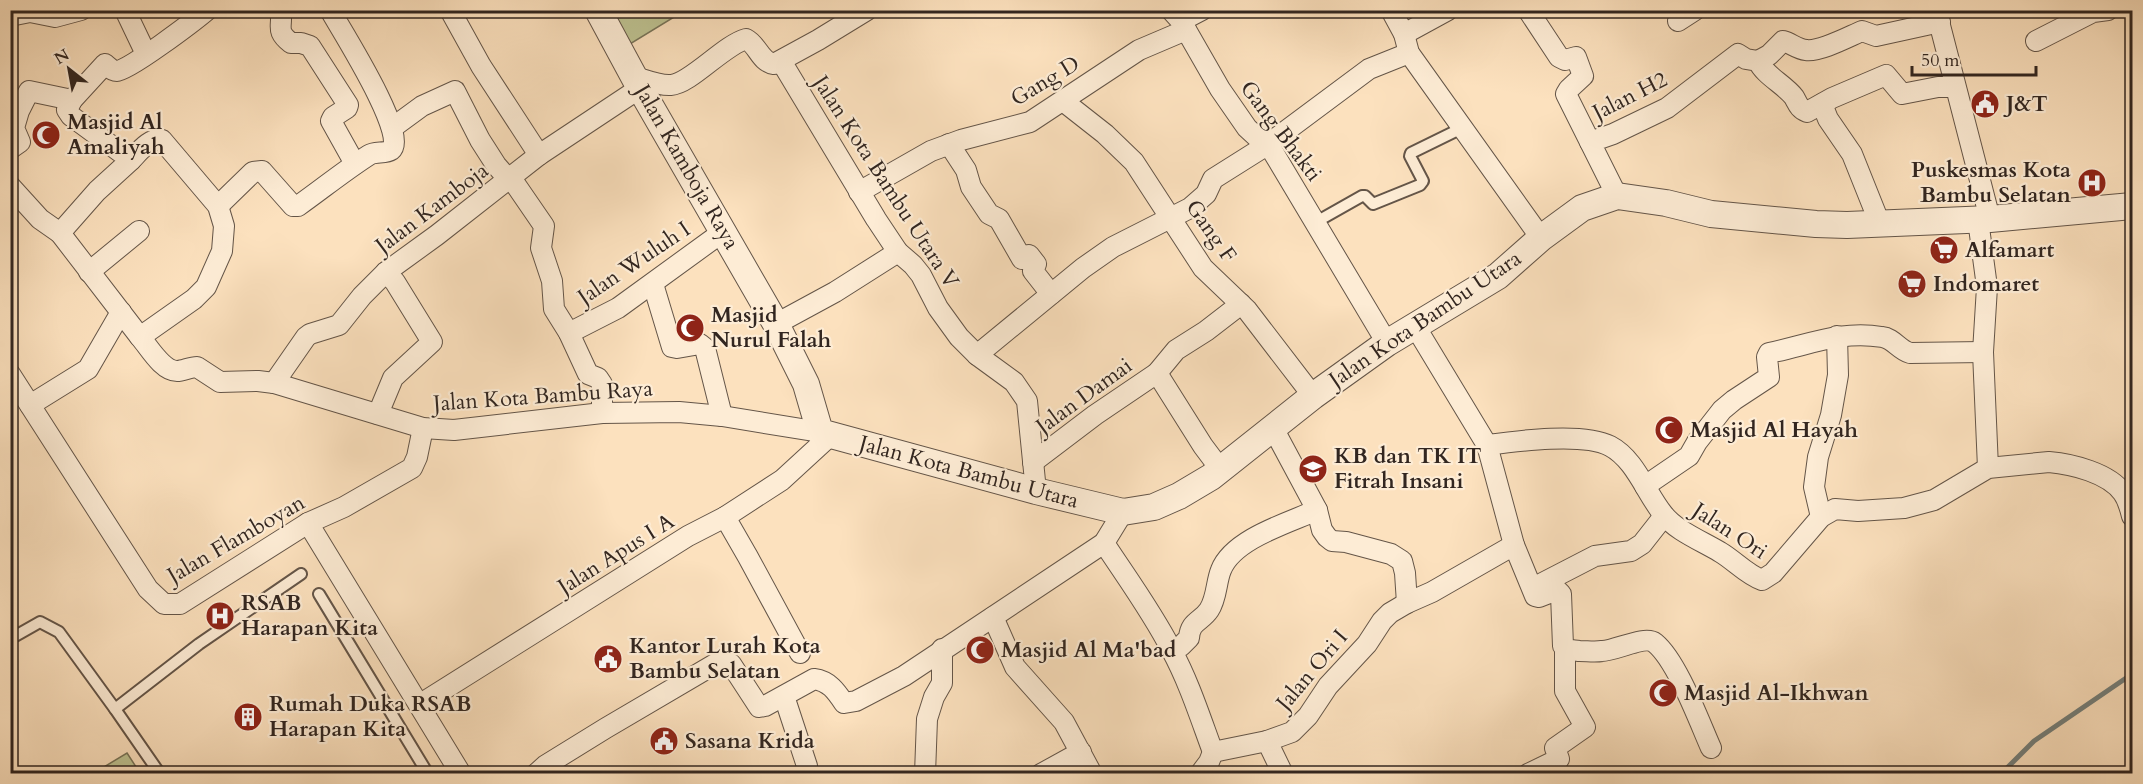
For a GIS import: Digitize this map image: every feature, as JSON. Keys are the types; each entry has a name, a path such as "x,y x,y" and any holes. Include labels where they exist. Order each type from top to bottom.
{"street":[{"path":"10,16 30,12 55,17 81,10"},
{"path":"125,10 147,54"},
{"path":"131,160 71,117 68,110 72,100 109,67 119,71 147,54 207,10"},
{"path":"280,10 279,28 285,39 291,44 302,43 309,46 348,105 331,121 355,164"},
{"path":"218,206 259,170 293,206 298,206 372,153 392,149 392,128 379,94 330,10"},
{"path":"450,10 481,66 539,155"},
{"name":"Jalan Kamboja Raya","path":"598,10 776,324 806,384 826,433"},
{"path":"637,82 674,85 747,39 770,64 781,61 867,10"},
{"name":"Gang D","path":"859,192 918,157 949,144 1020,126 1041,116 1180,21 1202,10"},
{"path":"1391,10 1406,44 1462,128 1541,238"},
{"path":"977,355 1113,247 1197,203 1206,194 1213,179 1267,145 1406,44 1448,10"},
{"path":"1527,10 1559,57 1565,60 1576,57 1583,76 1566,94 1590,142"},
{"path":"1678,21 1695,10"},
{"path":"2036,41 2098,11"},
{"path":"1955,87 1938,87 1902,94 1886,75 1807,112 1802,110 1787,90 1761,67 1758,61 1763,60 1783,40 1796,48 1809,51 1862,31 1876,36 1938,16 1955,87 1984,220 1987,287 1983,352 1988,468"},
{"name":"Gang Bhakti","path":"1180,21 1220,89 1247,128 1267,145 1316,222 1387,343"},
{"name":"Jalan H2","path":"1617,196 1590,142 1613,134 1667,108 1738,54 1746,59 1758,61"},
{"name":"Jalan Kota Bambu Utara V","path":"781,61 859,192 898,252 913,265 926,283 938,308 959,337 977,355 1014,382 1027,401 1036,491"},
{"name":"Jalan Kamboja","path":"274,383 306,337 339,325 362,296 386,272 637,82"},
{"path":"10,149 21,142 14,128 29,91 72,100"},
{"name":"Jalan Wuluh I","path":"392,128 422,106 455,91 480,140 496,165 510,179 544,226 542,248 552,280 554,309 569,333 588,374 598,378 602,384 602,413"},
{"name":"Gang F","path":"1063,100 1116,143 1147,181 1203,268 1241,304 1313,396"},
{"path":"1822,104 1828,119 1852,154 1880,224"},
{"path":"10,186 40,219 60,233 140,337 194,299 206,287 222,250 224,226 218,206 162,140 157,139 150,142 97,191 60,233"},
{"path":"949,144 966,170 971,187 984,207 989,214 999,219 1022,259 1029,255 1033,258 1036,264 1033,271 1051,294"},
{"name":"Jalan Kota Bambu Utara","path":"826,433 1036,491 1123,512 1154,507 1221,470 1313,396 1387,343 1498,276 1541,238 1582,208 1617,196 1666,203 1711,214 1816,224 1984,220 2133,206"},
{"path":"88,272 139,231"},
{"name":"Jalan Wuluh I","path":"569,333 618,308 724,231"},
{"path":"776,324 835,292 898,252"},
{"path":"378,414 393,378 432,342 386,272"},
{"path":"653,284 672,346 677,348 700,344 705,348 722,416"},
{"path":"1158,373 1176,350 1206,331 1241,304"},
{"path":"30,405 88,369 121,312"},
{"path":"1415,326 1487,445 1514,545 1531,589 1535,596 1539,597 1557,590 1561,594 1565,692 1585,727 1556,747 1559,759 1528,774"},
{"path":"1645,486 1689,456 1722,410 1769,377 1767,357 1769,353 1854,334 1884,337 1910,353 1983,352"},
{"path":"1837,336 1836,385 1831,415 1818,458 1814,487 1821,517 1835,508 1858,511 1891,510 1934,500 1988,468 2049,462 2106,478 2122,492 2133,516"},
{"name":"Jalan Kota Bambu Raya","path":"140,337 172,370 196,367 220,382 274,383 423,428 454,430 602,413 678,412 722,416 826,433"},
{"name":"Jalan Damai","path":"1033,462 1095,415 1158,373 1203,446 1221,470"},
{"name":"Jalan Flamboyan","path":"10,374 148,589 165,604 180,604 308,524 344,507 412,468 417,457 423,428"},
{"path":"1273,428 1317,510 1327,537 1390,554 1402,561 1407,603"},
{"name":"Jalan Apus I A","path":"419,705 688,536 724,517 782,480 826,433"},
{"name":"Jalan Ori","path":"1487,445 1525,440 1597,441 1610,446 1623,456 1664,516 1687,533 1732,559 1754,577 1762,580 1773,573 1821,517"},
{"path":"1172,649 1189,639 1193,625 1203,618 1210,608 1220,570 1228,555 1266,532 1317,510"},
{"path":"536,774 556,758 720,661 731,664 759,707 765,706 814,679 823,680 829,684 844,703 856,701 904,676 1104,543 1123,512"},
{"path":"1531,589 1595,556 1631,550 1642,544 1664,516"},
{"path":"724,517 800,653"},
{"path":"308,524 419,705 457,772"},
{"path":"1104,543 1172,649 1193,697 1213,752 1200,774"},
{"name":"Jalan Ori I","path":"1213,752 1268,741 1292,732 1300,726 1328,686 1367,644 1382,621 1407,603 1432,592 1514,545"},
{"path":"993,617 1016,668 1059,714 1092,774"},
{"path":"1565,649 1604,652 1640,641 1655,642 1683,684 1711,748"},
{"path":"925,774 927,719 933,698 942,683 942,649"},
{"path":"784,696 807,766 805,774"},
{"path":"1268,741 1283,774"},
{"path":"1041,774 1081,752"}],"lane":[{"path":"1316,222 1362,196 1365,195 1373,204 1420,185 1423,181 1410,156 1411,153 1462,128"},
{"path":"115,709 199,644 301,574"},
{"path":"319,594 428,774"},
{"path":"10,639 40,622 59,632 160,774"}],"green space":[{"path":"609,11 684,11 630,44"},
{"path":"127,753 140,773 94,773"}],"waterway":[{"path":"2001,774 2034,741 2132,674"}],"place":[{"name":"J&T","path":"1985,104"},
{"name":"Masjid Al Amaliyah","path":"46,135"},
{"name":"Puskesmas Kota Bambu Selatan","path":"2092,183"},
{"name":"Alfamart","path":"1944,250"},
{"name":"Indomaret","path":"1912,284"},
{"name":"Masjid Nurul Falah","path":"690,328"},
{"name":"Masjid Al Hayah","path":"1669,430"},
{"name":"KB dan TK IT Fitrah Insani","path":"1313,469"},
{"name":"RSAB Harapan Kita","path":"220,616"},
{"name":"Masjid Al Ma'bad","path":"980,650"},
{"name":"Kantor Lurah Kota Bambu Selatan","path":"608,659"},
{"name":"Masjid Al-Ikhwan","path":"1663,693"},
{"name":"Rumah Duka RSAB Harapan Kita","path":"248,717"},
{"name":"Sasana Krida","path":"664,741"}]}
